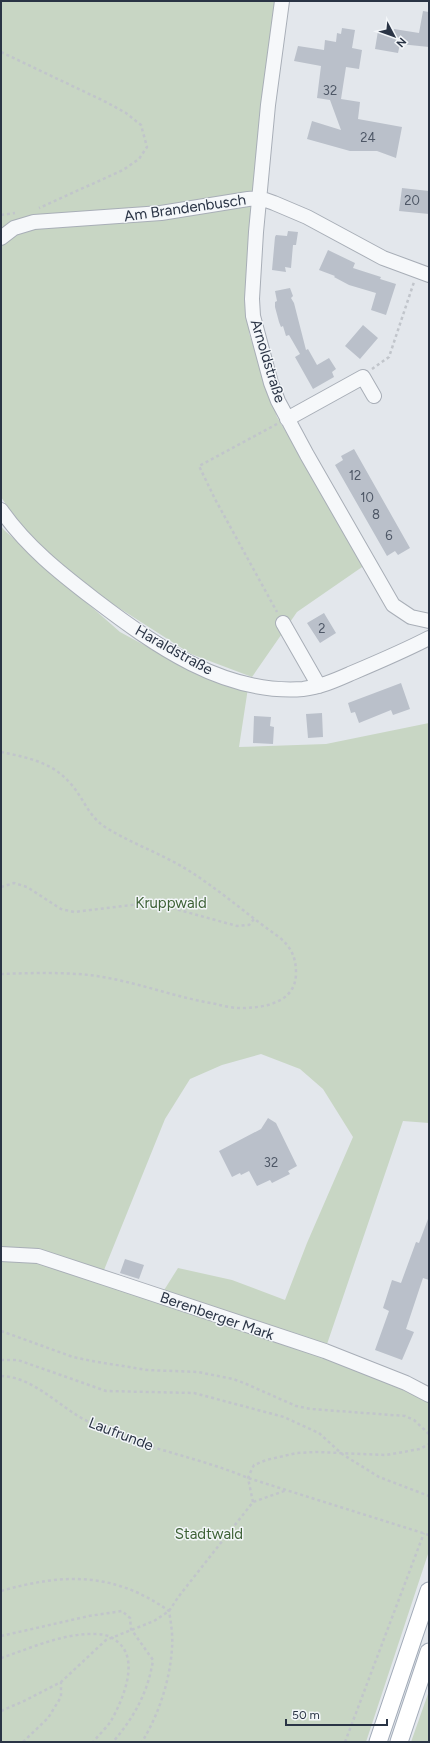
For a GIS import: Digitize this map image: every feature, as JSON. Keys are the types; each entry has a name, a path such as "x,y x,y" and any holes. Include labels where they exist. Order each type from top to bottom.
{"main road":[{"path":"378,1742 429,1591"},
{"path":"399,1742 429,1652"}],"street":[{"name":"Arnoldstraße","path":"282,1 268,105 252,282 253,316 271,383 287,419 393,605 411,617 429,621"},
{"name":"Am Brandenbusch","path":"1,238 7,232 22,224 34,222 162,213 248,198 260,198 307,217 383,258 423,273"},
{"path":"287,419 363,377 374,396"},
{"name":"Haraldstraße","path":"1,510 33,547 56,570 132,627 152,641 182,658 218,675 251,685 282,689 304,689 320,686 372,665 429,638"},
{"path":"283,623 320,686"},
{"name":"Berenberger Mark","path":"1,1254 38,1256 120,1283 325,1351 406,1383 429,1395"}],"path":[{"path":"1,52 126,113 141,125 147,147 139,159 123,170 41,206 29,214 22,224"},
{"path":"363,377 389,357 423,273"},
{"path":"283,623 215,499 199,466 287,419"},
{"path":"1,752 28,757 53,768 70,782 90,813 104,826 128,840 157,852 191,872 288,945 294,954 296,978 291,992 285,999 264,1006 239,1008 200,1002 132,984 90,975 44,973 1,974"},
{"path":"1,886 14,883 27,887 61,909 74,912 140,904 154,904 237,926 249,925 254,919"},
{"path":"1,1331 73,1357 92,1362 147,1370 198,1372 233,1380 244,1383 296,1406 311,1409 405,1416 414,1420 429,1434"},
{"path":"1,1360 18,1360 106,1391 194,1393 284,1417 319,1433 342,1454 379,1477 429,1496"},
{"name":"Laufrunde","path":"1,1376 18,1379 24,1382 42,1392 70,1412 105,1429 169,1453 232,1471 248,1478 429,1535"},
{"path":"253,1502 248,1478 254,1465 266,1460 297,1453 386,1455 420,1449 429,1444"},
{"path":"1,1710 24,1701 61,1682 111,1637 154,1621 169,1611 179,1596 253,1502 287,1490"},
{"path":"345,1742 424,1533"},
{"path":"1,1590 43,1580 87,1578 135,1591 152,1599 169,1611"},
{"path":"1,1636 89,1616 122,1611 130,1618 131,1629 153,1660 142,1702 113,1742"},
{"path":"142,1742 159,1707 169,1672 172,1648 169,1611"},
{"path":"1,1658 64,1637 96,1634 111,1637 125,1649 130,1665 128,1679 111,1721 93,1742"},
{"path":"23,1742 51,1713 61,1697 61,1682"}],"green space":[{"path":"1,1 279,1 250,283 249,333 277,417 365,565 297,612 252,677 191,654 105,599 52,557 18,522 1,497"},
{"name":"Kruppwald","path":"1,526 120,632 183,666 248,688 239,747 326,744 429,723 429,1123 403,1121 325,1350 161,1295 178,1268 232,1280 285,1300 307,1243 353,1137 323,1089 300,1069 261,1054 222,1065 190,1079 165,1119 102,1275 1,1252"},
{"name":"Stadtwald","path":"1,1257 37,1261 324,1352 429,1401 429,1551 366,1742 1,1742"},
{"path":"429,1691 429,1742 411,1742"}],"building":[{"path":"423,11 429,12 429,47 400,44 398,53 375,49 378,31 393,34 394,29 419,33"},
{"path":"342,28 355,30 352,48 362,50 359,69 346,67 341,99 360,102 358,119 402,127 396,158 377,151 350,151 307,139 312,121 341,130 330,100 317,98 321,66 294,61 298,46 324,50 325,40 336,42 337,33 341,34"},
{"path":"402,188 429,191 429,214 399,211"},
{"path":"288,231 298,232 296,245 293,245 291,268 285,267 286,272 272,270 275,237 276,235 287,236"},
{"path":"328,250 355,263 353,268 381,277 380,279 396,284 386,315 371,310 376,293 349,285 334,277 335,276 319,270"},
{"path":"290,288 293,296 291,298 294,303 306,350 308,349 317,365 329,358 336,369 332,372 334,377 313,389 295,357 300,354 289,335 286,336 283,326 281,327 275,307 275,302 277,301 275,291"},
{"path":"363,325 378,338 360,359 345,346"},
{"path":"354,449 410,548 398,555 395,551 387,556 335,465 343,460 341,456"},
{"path":"324,613 336,633 320,643 307,623"},
{"path":"401,683 410,709 393,715 391,710 359,723 355,712 351,713 348,703"},
{"path":"322,713 323,737 308,738 306,714"},
{"path":"254,716 271,717 270,726 274,727 273,744 253,743"},
{"path":"268,1118 276,1123 297,1166 288,1171 290,1174 272,1183 270,1180 257,1186 249,1171 232,1177 219,1151 261,1129"},
{"path":"428,1219 429,1280 423,1278 406,1329 414,1332 402,1360 375,1350 389,1311 383,1308 392,1280 401,1283 416,1242 419,1243"},
{"path":"125,1259 144,1265 139,1279 120,1273"}]}
